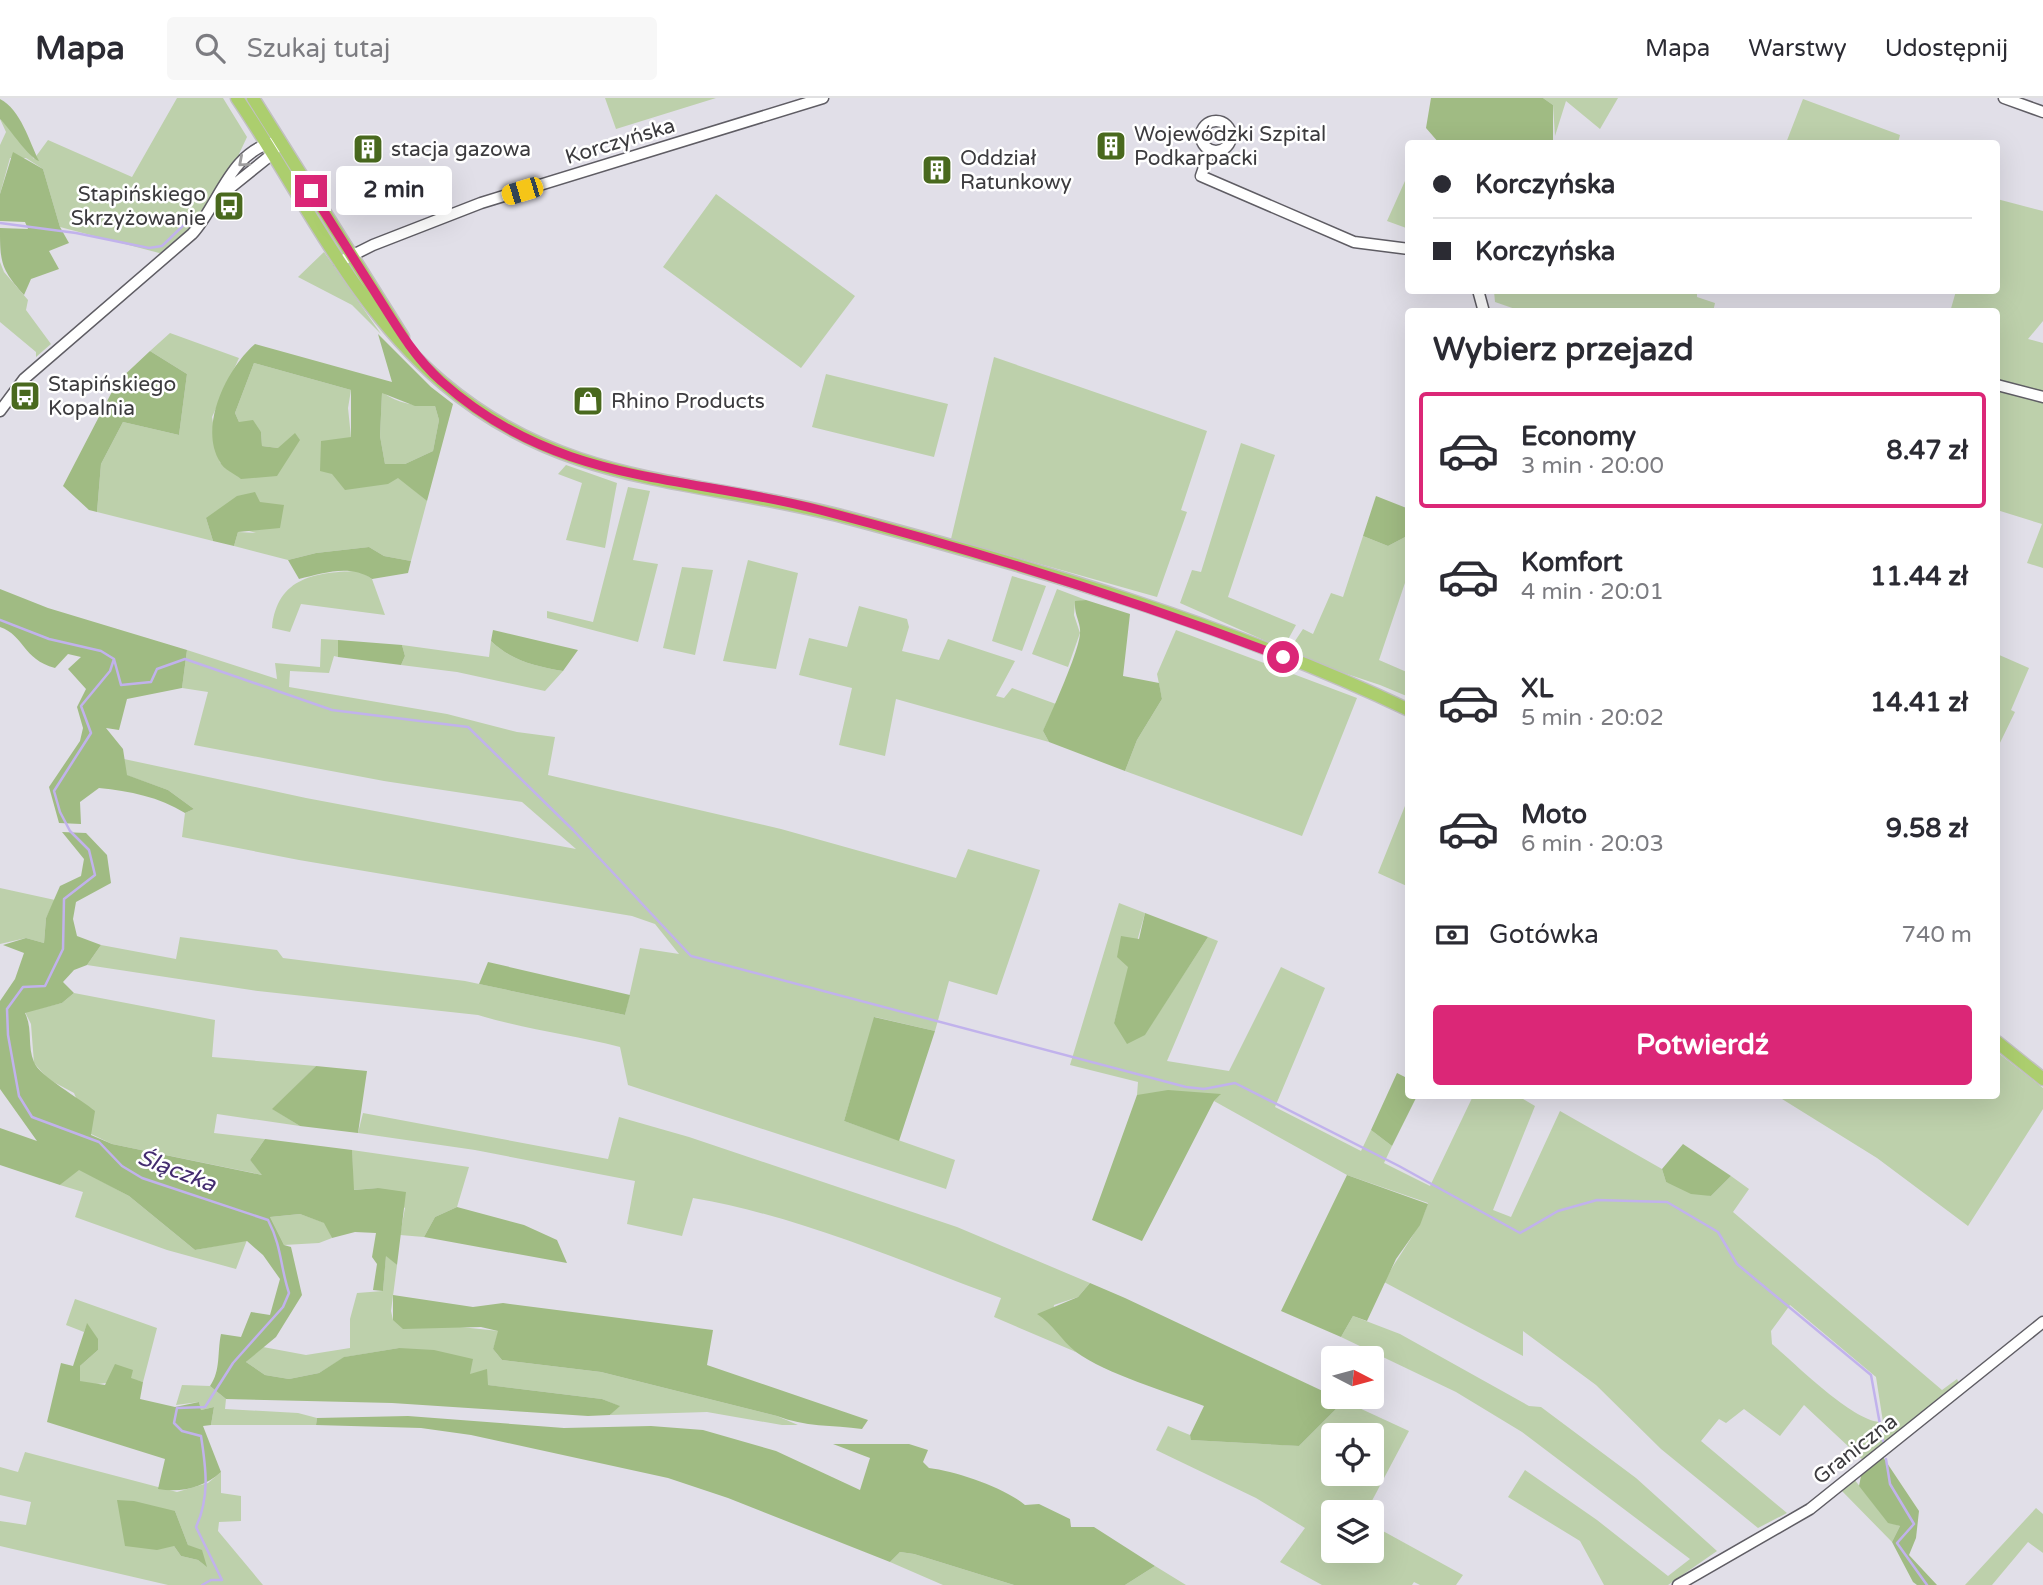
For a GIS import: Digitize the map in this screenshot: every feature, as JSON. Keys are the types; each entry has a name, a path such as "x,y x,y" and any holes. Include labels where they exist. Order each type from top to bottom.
{"main road":[{"path":"237,98 339,262 383,325 443,382 491,419 552,451 644,478 816,509 1026,568 1166,612 1360,687 1405,708"},
{"path":"253,98 414,355"},
{"path":"2000,1044 2043,1079"}],"street":[{"name":"Korczyńska","path":"339,262 481,203 823,98"},
{"path":"2004,98 2043,112"},
{"path":"0,411 24,379 106,306 183,243 204,220 230,173 281,141"},
{"path":"1210,150 1201,176 1354,242 1405,248"},
{"path":"2000,386 2043,397"},
{"name":"Graniczna","path":"1678,1585 1810,1509 2043,1322"}],"green space":[{"path":"177,98 223,98 247,137 239,154 241,157 224,175 195,222 163,254 60,227 43,169 26,158 10,158 0,194 0,145 6,132 0,119 18,136 34,159 48,140 132,177"},
{"path":"605,98 716,98 616,129"},
{"path":"1431,98 1543,98 1553,105 1553,140 1436,140 1426,128"},
{"path":"1543,98 1618,98 1600,129 1566,101 1555,136 1553,105"},
{"path":"0,99 19,118 39,161 0,119"},
{"path":"1803,99 1900,135 1899,140 1787,140"},
{"path":"13,152 43,169 60,227 69,243 49,251 59,269 31,279 24,295 6,272 1,250 0,228 28,229 25,222 0,221 0,194"},
{"path":"1405,181 1405,228 1387,221"},
{"path":"716,194 855,296 801,368 663,267"},
{"path":"2000,200 2043,211 2043,321 2028,339 2043,343 2043,394 2000,383 2000,308 1951,308 1955,294 2000,294"},
{"path":"324,252 381,334 352,305 298,277"},
{"path":"0,262 4,272 28,300 26,310 51,344 36,357 36,352 0,322"},
{"path":"1494,294 1697,294 1697,297 1715,303 1714,308 1512,308 1495,302"},
{"path":"170,333 239,358 212,417 220,463 278,448 262,446 261,432 239,422 235,413 254,363 351,390 348,408 351,437 427,501 411,561 384,556 369,547 316,553 288,560 234,546 238,532 256,533 206,518 213,541 97,512 101,464 123,422 179,435 187,374 150,351"},
{"path":"378,334 431,387 453,404 427,501 398,478 388,484 345,490 332,474 320,471 321,441 351,437 351,390 254,363 235,413 239,422 253,420 261,432 262,446 278,448 295,433 300,440 277,476 241,479 222,465 214,448 212,432 219,399 235,368 255,344 392,382","holes":["382,393 415,406 435,406 439,420 433,451 405,464 385,464 380,436"]},
{"path":"150,351 187,374 179,435 123,422 101,464 97,512 89,510 63,486 117,382"},
{"path":"994,357 1207,431 1181,510 1187,512 1157,597 951,539"},
{"path":"826,374 948,404 934,457 812,427"},
{"path":"2000,391 2043,403 2043,568 2027,563 2042,524 2000,511"},
{"path":"382,392 407,404 435,406 439,420 433,451 405,464 385,464 380,436"},
{"path":"1241,443 1275,455 1228,597 1296,625 1285,645 1277,646 1180,603 1192,570 1201,572"},
{"path":"566,465 617,483 605,548 566,540 582,483 558,474"},
{"path":"628,487 650,491 633,560 658,564 638,642 547,618 547,611 593,622"},
{"path":"255,492 260,502 284,505 280,528 238,532 234,546 213,541 206,518 237,496"},
{"path":"1376,496 1405,507 1405,537 1388,546 1363,536"},
{"path":"1363,536 1388,546 1405,537 1405,583 1379,660 1405,671 1405,695 1290,655 1291,647 1303,629 1313,634 1331,593 1343,597"},
{"path":"369,547 384,556 411,561 408,573 372,579 364,574 337,571 299,579 288,560 316,553"},
{"path":"748,560 798,573 776,669 723,661"},
{"path":"682,567 713,570 695,655 663,648"},
{"path":"360,571 372,579 385,615 301,604 290,632 272,628 275,611 291,587 315,576"},
{"path":"1012,576 1046,586 1022,651 992,641"},
{"path":"0,589 48,608 187,650 182,688 127,699 119,730 106,728 123,749 127,775 168,790 194,809 185,813 144,796 99,788 80,802 81,824 59,823 49,787 80,741 83,728 77,707 86,689 68,669 81,657 68,654 55,668 36,659 14,636 0,627"},
{"path":"1057,589 1086,600 1075,602 1074,615 1080,633 1068,667 1032,654"},
{"path":"1086,600 1130,614 1123,676 1159,683 1162,699 1137,740 1125,771 1049,742 1043,731 1079,641 1080,629 1075,601"},
{"path":"859,606 907,619 909,627 902,651 939,660 948,639 1015,661 996,696 1004,698 1012,688 1056,704 1043,731 1049,742 896,699 885,756 839,745 852,688 799,675 809,638 847,647"},
{"path":"493,630 578,650 563,671 543,667 524,662 499,648 491,641"},
{"path":"1176,630 1357,698 1302,836 1125,771 1137,740 1162,699 1157,674"},
{"path":"321,639 338,640 338,657 334,656 329,673 290,671 289,687 447,714 517,732 555,737 548,775 781,829 956,878 968,849 1040,870 997,995 949,981 935,1031 875,1017 844,1121 955,1160 946,1189 628,1085 620,1047 478,1015 258,991 87,965 101,945 176,959 180,937 277,950 283,958 465,981 625,1015 640,948 679,954 655,924 632,916 299,860 182,837 185,813 194,809 168,790 126,775 124,759 306,798 576,849 522,802 384,781 194,745 208,692 182,688 187,650 277,679 275,663 320,667"},
{"path":"338,640 402,645 405,656 401,665 338,657"},
{"path":"491,641 524,662 563,671 545,691 457,672 401,665 405,656 402,645 489,657"},
{"path":"2000,655 2029,668 2011,710 2015,712 2000,743"},
{"path":"1405,806 1405,885 1378,873"},
{"path":"62,832 86,833 107,855 111,883 76,902 73,919 77,936 101,945 87,965 74,970 63,982 74,993 62,1003 25,1013 37,1068 95,1111 91,1135 112,1144 262,1175 250,1160 265,1139 352,1150 354,1190 378,1188 406,1192 397,1265 386,1256 383,1291 373,1290 377,1264 372,1257 376,1233 355,1232 332,1238 324,1223 300,1214 270,1217 284,1245 291,1247 302,1295 276,1337 246,1362 265,1375 289,1379 319,1373 344,1357 399,1348 434,1350 473,1359 470,1374 487,1369 488,1385 602,1399 620,1406 610,1415 588,1416 392,1403 226,1399 210,1386 217,1368 221,1334 241,1337 251,1312 270,1315 280,1279 263,1255 247,1241 195,1250 129,1196 79,1170 60,1185 0,1165 0,1128 37,1141 0,1089 0,1001 15,979 24,953 3,945 26,938 44,943 46,918 60,886 81,876 84,859"},
{"path":"0,888 55,900 46,918 44,943 26,938 0,944"},
{"path":"1119,903 1145,913 1114,1023 1145,1034 1208,937 1218,941 1167,1061 1229,1071 1281,967 1325,988 1275,1107 1361,1151 1371,1130 1392,1146 1384,1163 1430,1186 1472,1099 1523,1099 1535,1106 1493,1210 1511,1217 1560,1111 1662,1169 1666,1182 1711,1196 1731,1176 1749,1189 1733,1212 1942,1390 1957,1379 1960,1385 1864,1461 1804,1405 1780,1436 1744,1409 1726,1423 1719,1419 1701,1441 1787,1513 1758,1528 1661,1449 1596,1385 1523,1331 1523,1356 1384,1282 1419,1224 1428,1203 1347,1175 1214,1101 1220,1095 1137,1095 1138,1082 1070,1065","holes":["1790,1305 1876,1377 1883,1422 1871,1420 1842,1403 1772,1344 1771,1331"]},
{"path":"1145,913 1208,937 1145,1035 1127,1044 1114,1023 1128,967 1117,957 1121,936 1139,939"},
{"path":"488,962 630,995 625,1015 479,984"},
{"path":"74,993 215,1020 212,1057 316,1066 273,1109 300,1126 217,1114 214,1133 265,1139 250,1160 263,1175 112,1144 91,1134 74,1093 48,1079 34,1063 31,1024 25,1012 62,1003"},
{"path":"874,1017 935,1031 899,1141 844,1121"},
{"path":"2000,1054 2043,1088 2043,1109 1968,1226 1877,1158 1782,1099 2000,1099"},
{"path":"316,1066 367,1071 358,1133 300,1126 272,1109"},
{"path":"1397,1073 1405,1077 1405,1099 1416,1099 1392,1146 1371,1130"},
{"path":"1168,1090 1221,1094 1214,1101 1142,1241 1092,1220 1137,1095"},
{"path":"363,1113 608,1159 619,1117 689,1137 957,1227 1090,1283 1078,1297 1054,1305 1052,1324 1076,1352 994,1317 1001,1298 810,1228 733,1206 693,1198 682,1236 627,1224 635,1181 475,1150 358,1133"},
{"path":"1683,1144 1731,1176 1711,1196 1691,1194 1666,1182 1662,1169"},
{"path":"352,1150 469,1167 457,1207 435,1217 424,1237 400,1235 405,1208 378,1188 353,1190"},
{"path":"79,1169 129,1196 195,1250 247,1240 236,1269 167,1250 75,1217 83,1192 60,1185"},
{"path":"1347,1175 1428,1204 1420,1225 1396,1259 1367,1321 1353,1316 1341,1337 1281,1311"},
{"path":"457,1207 524,1225 557,1240 567,1263 424,1237 435,1217"},
{"path":"300,1214 325,1223 332,1238 319,1243 284,1245 270,1217"},
{"path":"386,1255 397,1265 391,1311 393,1320 499,1331 493,1349 502,1360 601,1372 777,1416 798,1425 782,1425 707,1412 610,1415 619,1406 602,1399 487,1385 470,1375 399,1348 345,1357 319,1373 289,1379 265,1375 246,1362 263,1347 306,1355 350,1348 350,1319 357,1293 383,1291"},
{"path":"1090,1283 1125,1298 1321,1390 1321,1409 1336,1409 1299,1446 1191,1440 1190,1435 1204,1406 1120,1375 1089,1360 1076,1352 1037,1314 1078,1297"},
{"path":"393,1295 473,1307 503,1303 713,1330 707,1365 868,1420 862,1429 808,1424 601,1372 502,1360 493,1349 498,1331 481,1327 403,1329 393,1320"},
{"path":"75,1299 157,1328 143,1382 127,1380 96,1384 79,1381 80,1366 98,1350 87,1324 84,1332 66,1325"},
{"path":"1353,1316 1400,1334 1529,1406 1541,1407 1636,1478 1717,1551 1668,1585 1604,1585 1580,1541 1508,1497 1525,1470 1597,1520 1668,1576 1690,1559 1522,1432 1456,1392 1384,1358 1384,1346 1360,1346 1341,1337"},
{"path":"87,1323 98,1339 98,1350 80,1366 80,1381 105,1385 115,1364 133,1370 131,1378 143,1382 140,1399 175,1407 199,1402 201,1410 214,1407 211,1425 203,1426 221,1472 207,1482 191,1488 158,1489 165,1459 47,1422 61,1363 73,1366"},
{"path":"182,1385 210,1386 226,1399 225,1409 298,1413 317,1418 316,1425 211,1425 214,1407 201,1410 199,1402 176,1405"},
{"path":"1336,1409 1361,1409 1409,1431 1384,1478 1384,1423 1322,1423"},
{"path":"408,1416 564,1428 651,1426 703,1430 776,1451 860,1490 870,1458 833,1444 909,1444 928,1450 923,1462 929,1468 980,1481 1025,1505 1039,1504 1070,1519 1071,1527 1094,1527 1155,1566 1125,1585 1014,1585 914,1554 900,1552 890,1562 728,1498 668,1478 471,1435 421,1428 316,1425 317,1418"},
{"path":"1321,1424 1321,1486 1380,1486 1372,1500 1321,1500 1321,1563 1384,1563 1384,1532 1463,1575 1456,1585 1420,1585 1414,1582 1412,1585 1322,1585 1280,1562 1305,1528 1256,1498 1156,1450 1168,1426 1190,1435 1192,1440 1299,1446"},
{"path":"25,1452 177,1492 208,1483 221,1472 221,1493 241,1496 241,1521 219,1522 218,1531 263,1585 168,1585 0,1546 0,1521 26,1525 31,1502 0,1495 0,1467 18,1472","holes":["175,1511 188,1545 206,1566 198,1560 181,1556 174,1546 126,1546 121,1513"]},
{"path":"1883,1457 1919,1511 1916,1538 1909,1555 1937,1585 1917,1585 1913,1582 1892,1542 1900,1526 1888,1523 1859,1486 1861,1476"},
{"path":"1854,1479 1888,1522 1900,1526 1892,1542 1841,1490"},
{"path":"117,1500 134,1501 175,1511 188,1545 202,1550 207,1567 198,1560 181,1556 174,1546 157,1550 125,1546"},
{"path":"2036,1508 2043,1514 2043,1553 2028,1542 1992,1585 1965,1585"},
{"path":"900,1552 1014,1585 943,1585 890,1562"},
{"path":"1155,1566 1186,1585 1125,1585"}],"waterway":[{"path":"0,223 76,233 149,248 162,246 192,217"},
{"name":"Ślączka","path":"0,620 49,639 101,651 114,659 110,671 81,706 91,733 54,791 60,812 70,831 89,850 95,875 64,899 63,949 45,986 23,987 7,1009 8,1035 19,1096 32,1117 99,1142 122,1166 142,1178 268,1220 276,1239 289,1293 283,1307 233,1363 205,1407 177,1408 174,1423 182,1431 201,1436 205,1493 196,1527 222,1580 211,1580 202,1585"},
{"path":"114,659 121,685 151,682 157,669 185,659 332,710 468,727 573,830 691,956 1186,1087 1204,1089 1235,1083 1399,1166 1520,1233 1558,1211 1597,1200 1667,1202 1718,1232 1737,1264 1871,1375 1883,1441"},
{"path":"1886,1459 1890,1484 1914,1524 1897,1543 1927,1585"}],"place":[{"name":"Wojewódzki Szpital Podkarpacki","path":"1111,146"},
{"name":"stacja gazowa","path":"368,149"},
{"name":"Oddział Ratunkowy","path":"937,170"},
{"name":"Stapińskiego Skrzyżowanie","path":"229,206"},
{"name":"Stapińskiego Kopalnia","path":"25,396"},
{"name":"Rhino Products","path":"588,401"}],"route":[{"path":"311,191 414,355 443,382 491,419 549,449 594,465 644,478 766,498 918,536 1166,612 1283,657"}]}
